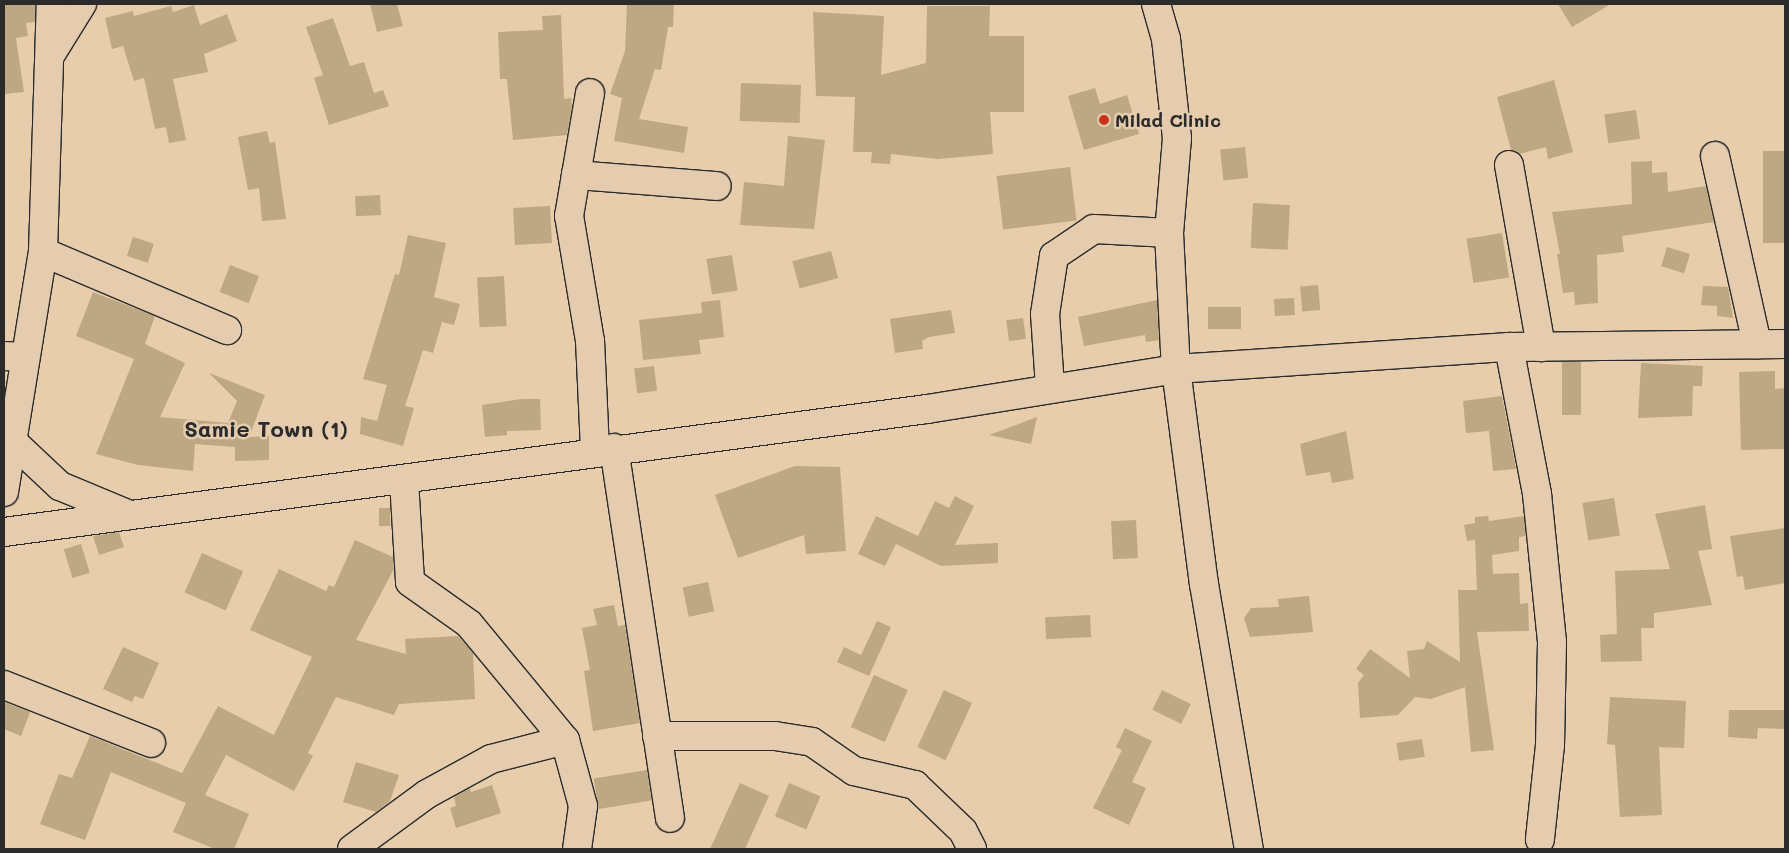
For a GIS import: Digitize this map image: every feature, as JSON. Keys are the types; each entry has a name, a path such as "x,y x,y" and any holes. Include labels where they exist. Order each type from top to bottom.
{"street":[{"path":"4,492 15,356 43,252 51,54 51,4"},
{"path":"51,54 82,4"},
{"path":"1156,4 1166,39 1178,138 1169,233 1176,369 1204,584 1249,849"},
{"path":"590,93 569,216 590,340 604,449 657,736 670,818"},
{"path":"1715,156 1757,344"},
{"path":"1509,165 1541,347"},
{"path":"576,175 716,186"},
{"path":"1050,387 1045,314 1054,256 1094,229 1169,233"},
{"path":"43,252 228,330"},
{"path":"4,532 404,480 604,449 928,409 1050,387 1176,369 1509,347 1785,344"},
{"path":"1509,347 1537,494 1552,642 1550,745 1540,839"},
{"path":"8,451 60,486 132,516"},
{"path":"404,480 410,582 469,624 565,740 583,806 577,849"},
{"path":"4,685 151,744"},
{"path":"657,736 775,736 812,742 854,771 915,785 963,831 972,849"},
{"path":"352,849 427,794 491,760 565,740"}],"building":[{"path":"4,4 35,4 35,22 26,23 28,36 16,38 24,92 4,94"},
{"path":"370,4 397,4 403,26 377,32"},
{"path":"627,4 674,4 673,27 668,27 661,70 655,69 639,119 688,127 684,153 614,141 622,98 610,94 625,51"},
{"path":"1558,4 1611,4 1572,27"},
{"path":"194,5 200,25 227,14 237,41 204,54 208,72 173,79 186,140 169,143 166,127 155,129 144,78 134,81 123,46 112,49 105,18 133,11 134,16 171,6 173,12"},
{"path":"927,6 990,6 989,36 1024,36 1024,112 990,112 993,154 938,159 891,154 890,164 871,163 872,152 853,152 855,97 816,96 813,12 884,16 881,75 926,63"},
{"path":"561,15 564,99 571,98 572,107 567,135 513,140 507,79 500,79 498,32 543,30 542,16"},
{"path":"333,18 350,66 364,62 374,93 383,90 389,106 329,125 314,78 323,75 306,27"},
{"path":"1554,80 1573,152 1548,159 1546,147 1519,154 1511,150 1497,97"},
{"path":"741,83 801,85 800,123 740,121"},
{"name":"Milad Clinic","path":"1095,88 1100,104 1127,95 1139,134 1084,150 1068,96"},
{"path":"1636,110 1640,139 1608,143 1604,114"},
{"path":"267,131 270,143 275,142 286,219 262,221 259,188 248,190 238,137"},
{"path":"788,136 825,140 814,229 740,225 744,182 784,186"},
{"path":"1245,147 1248,178 1223,180 1220,150"},
{"path":"1763,151 1785,151 1785,243 1763,243"},
{"path":"1652,161 1652,173 1667,172 1668,192 1706,186 1714,222 1622,236 1624,252 1597,255 1598,303 1575,305 1574,292 1563,293 1557,254 1560,254 1552,212 1632,204 1631,162"},
{"path":"1070,167 1077,221 1003,230 997,176"},
{"path":"380,195 381,215 356,216 355,196"},
{"path":"1253,203 1290,205 1288,250 1251,248"},
{"path":"550,206 552,243 515,245 513,208"},
{"path":"1502,233 1509,277 1473,283 1466,239"},
{"path":"408,235 446,243 434,297 460,304 454,325 442,322 433,353 423,350 405,406 414,408 403,446 360,434 361,417 377,421 387,385 363,379 395,274 399,275"},
{"path":"133,237 154,244 148,263 127,256"},
{"path":"1667,247 1690,254 1684,273 1661,266"},
{"path":"831,251 838,278 800,288 792,261"},
{"path":"732,255 738,291 712,295 706,259"},
{"path":"230,265 259,276 249,303 220,292"},
{"path":"504,276 507,326 480,327 477,277"},
{"path":"1318,285 1320,310 1302,311 1300,287"},
{"path":"1703,286 1728,287 1733,318 1717,316 1717,306 1701,305"},
{"path":"93,292 155,316 145,344 185,363 160,417 228,423 237,401 209,373 265,395 249,437 269,436 269,460 235,461 235,447 195,444 193,471 138,465 96,454 134,359 76,336"},
{"path":"1294,298 1295,315 1275,316 1274,299"},
{"path":"720,300 724,337 699,340 701,354 643,360 639,320 702,313 701,302"},
{"path":"1157,300 1159,340 1146,342 1145,335 1084,346 1078,317"},
{"path":"1208,307 1241,307 1241,329 1208,329"},
{"path":"951,310 955,333 929,337 922,341 923,349 895,353 890,319"},
{"path":"1023,318 1026,339 1009,341 1006,320"},
{"path":"1562,362 1581,362 1581,415 1562,415"},
{"path":"1641,363 1703,366 1702,386 1693,386 1692,416 1638,418"},
{"path":"654,366 657,391 637,393 634,368"},
{"path":"1775,371 1775,389 1785,388 1785,449 1741,450 1739,372"},
{"path":"1502,396 1516,469 1493,471 1489,431 1466,433 1463,401"},
{"path":"521,399 540,399 541,430 507,431 507,435 485,437 482,405"},
{"path":"1037,417 1031,444 989,435"},
{"path":"1346,431 1354,479 1332,483 1330,472 1306,476 1300,444"},
{"path":"795,466 840,467 846,551 806,554 804,535 738,558 715,495"},
{"path":"955,496 974,506 955,545 998,543 998,563 941,566 896,544 885,566 858,554 876,516 918,536 935,501 949,508"},
{"path":"1614,498 1620,536 1588,541 1582,503"},
{"path":"1705,505 1712,549 1698,551 1712,605 1654,613 1654,628 1641,628 1642,661 1601,662 1600,635 1617,634 1615,571 1670,569 1655,514"},
{"path":"379,508 390,508 390,526 379,526"},
{"path":"1488,516 1489,521 1524,516 1526,536 1519,537 1519,551 1492,555 1493,574 1519,573 1520,604 1528,603 1529,631 1477,632 1494,750 1471,752 1465,687 1431,699 1415,697 1398,715 1360,718 1358,683 1364,675 1356,669 1370,649 1410,678 1407,651 1424,649 1427,641 1460,662 1458,590 1477,590 1475,540 1467,541 1464,525 1475,523 1475,517"},
{"path":"1136,520 1138,558 1113,559 1111,521"},
{"path":"1785,528 1785,583 1745,590 1743,576 1737,577 1730,536"},
{"path":"119,532 124,547 99,555 93,536"},
{"path":"355,540 393,557 394,569 356,640 406,654 405,639 458,636 473,653 475,699 399,704 394,715 336,697 308,753 313,756 294,791 226,755 205,795 249,814 234,849 215,849 173,832 186,803 111,772 85,840 40,824 59,774 72,778 90,736 182,773 218,706 274,735 312,657 250,630 279,569 326,591 329,585 334,587"},
{"path":"81,544 90,573 73,578 64,549"},
{"path":"202,553 243,571 226,611 185,592"},
{"path":"708,582 714,611 689,617 683,587"},
{"path":"1309,596 1313,632 1250,637 1244,618 1251,608 1279,607 1278,599"},
{"path":"614,605 618,626 625,625 640,723 593,731 584,671 590,670 582,628 597,625 593,609"},
{"path":"1090,615 1091,637 1046,639 1045,617"},
{"path":"877,621 891,627 869,676 837,662 844,647 861,655"},
{"path":"123,647 159,663 143,699 135,696 132,702 103,689"},
{"path":"874,675 908,690 885,742 851,727"},
{"path":"944,690 972,703 945,760 917,747"},
{"path":"1162,690 1191,704 1181,724 1152,710"},
{"path":"1610,697 1686,701 1684,748 1659,747 1662,815 1620,817 1615,745 1607,744"},
{"path":"4,702 30,712 21,736 4,729"},
{"path":"1729,710 1785,710 1785,729 1758,728 1757,739 1728,737"},
{"path":"1125,728 1152,741 1132,782 1146,788 1129,825 1093,808 1122,750 1116,747"},
{"path":"1422,739 1425,757 1399,761 1396,743"},
{"path":"356,762 399,775 390,801 376,812 343,802"},
{"path":"647,770 652,801 599,809 594,778"},
{"path":"740,783 769,796 745,849 710,849"},
{"path":"789,783 820,796 806,829 775,816"},
{"path":"492,785 501,813 456,828 450,808 456,806 454,797 470,788 471,792"}],"place":[{"name":"Milad Clinic","path":"1104,120"}],"district":[{"name":"Samie Town (1)","path":"266,429"}]}
